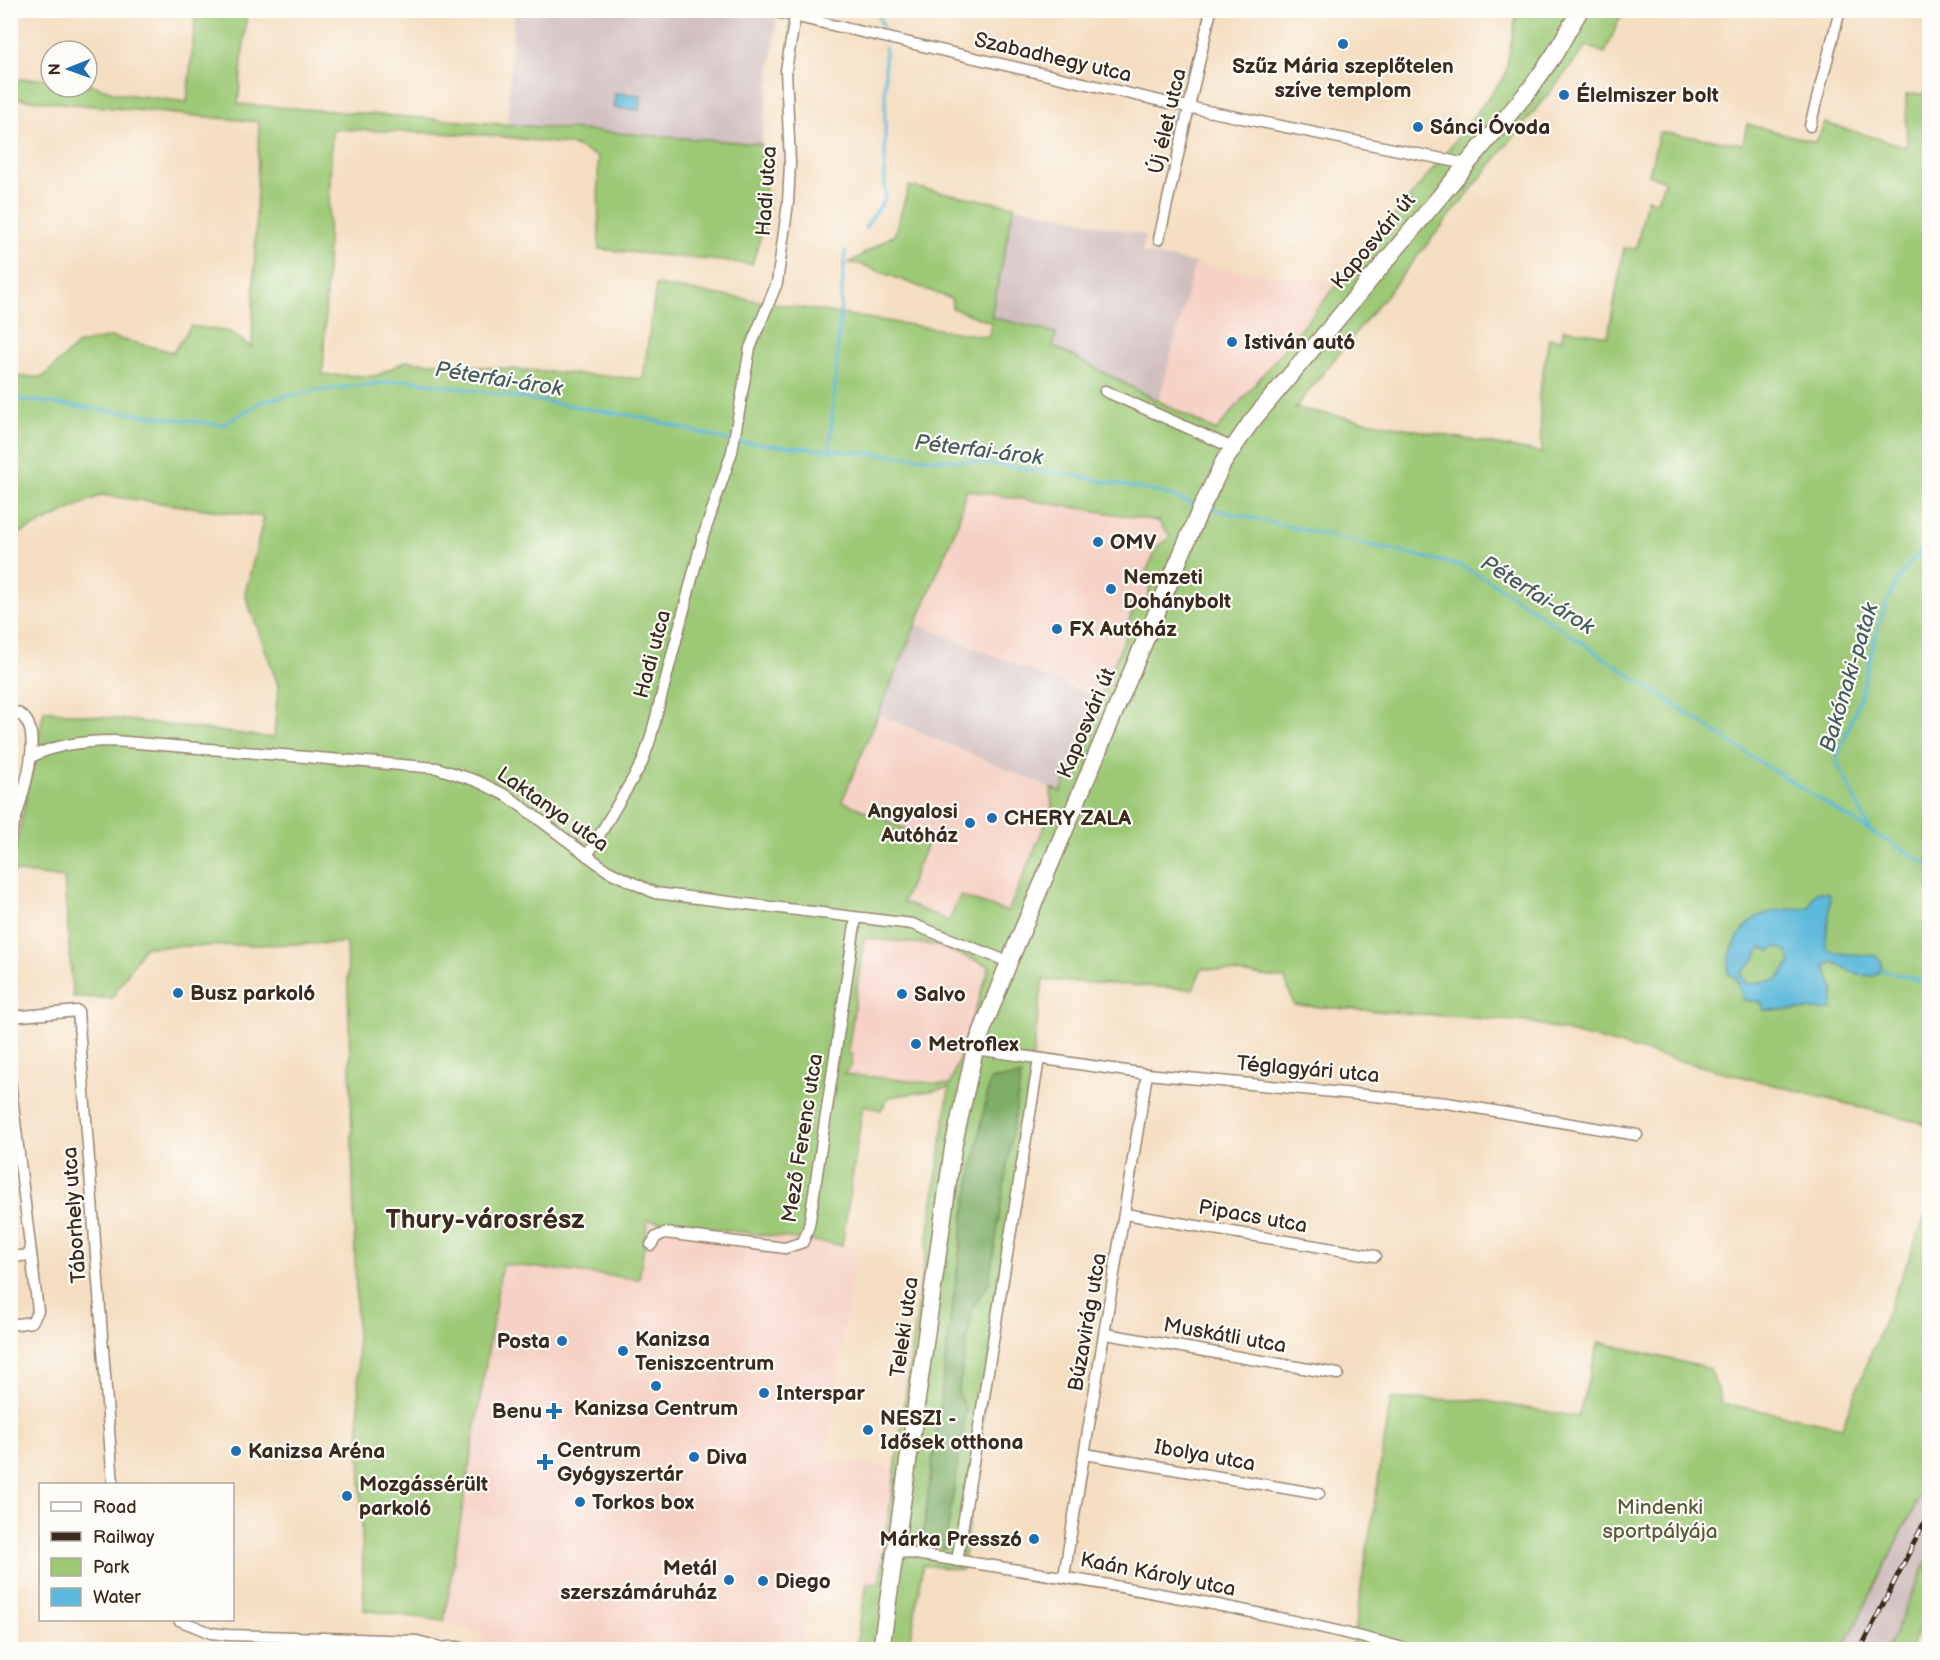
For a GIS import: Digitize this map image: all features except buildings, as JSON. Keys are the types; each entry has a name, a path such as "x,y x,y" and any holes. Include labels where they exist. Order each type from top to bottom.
{"main road":[{"name":"Kaposvári út","path":"975,1049 1009,963 1201,509 1233,447 1271,397 1530,89 1564,41 1580,10"},
{"name":"Teleki utca","path":"881,1650 953,1148 975,1049"},
{"path":"448,1649 459,1650"}],"street":[{"name":"Szabadhegy utca","path":"767,10 1190,108 1467,164"},
{"name":"Új élet utca","path":"1159,239 1211,10"},
{"path":"1810,126 1839,10"},
{"name":"Hadi utca","path":"587,856 642,763 647,750 702,540 737,433 750,348 771,299 781,257 790,164 786,70 795,17"},
{"path":"1105,391 1233,447"},
{"path":"10,711 23,714 29,721 34,739 10,837"},
{"name":"Laktanya utca","path":"31,757 58,747 91,741 114,741 437,768 467,777 509,797 587,856 619,877 656,893 926,928 1009,963"},
{"name":"Mező Ferenc utca","path":"651,1245 656,1238 665,1233 785,1248 803,1242 809,1226 856,918"},
{"name":"Táborhely utca","path":"10,1017 78,1011 113,1483"},
{"name":"Téglagyári utca","path":"975,1049 1147,1074 1438,1102 1637,1135"},
{"path":"957,1561 1038,1059"},
{"name":"Búzavirág utca","path":"1064,1575 1106,1335 1147,1074"},
{"path":"10,1080 37,1317 32,1322 10,1325"},
{"name":"Pipacs utca","path":"1125,1214 1375,1256"},
{"path":"10,1257 31,1255"},
{"name":"Muskátli utca","path":"1106,1335 1338,1374"},
{"name":"Ibolya utca","path":"1085,1454 1319,1494"},
{"name":"Kaán Károly utca","path":"895,1551 1064,1575 1332,1628 1411,1650"},
{"path":"181,1621 211,1633 228,1635 424,1642 448,1649"},
{"path":"392,1641 412,1650"}],"shaded area":[{"path":"734,10 777,19 761,144 507,125 514,11"},
{"path":"1014,206 1146,235 1142,253 1195,263 1159,400 1053,346 1056,334 991,317"},
{"name":"Istiván autó","path":"1195,263 1240,272 1328,281 1336,284 1216,431 1159,400"},
{"path":"966,490 1158,521 1167,529 1170,536 1163,544 1147,579 1149,597 1143,609 1127,604 1133,611 1125,628 1128,630 1099,699 916,624 947,548"},
{"path":"916,624 1099,699 1060,792 878,714"},
{"name":"Angyalosi Autóház","path":"878,714 1051,788 1052,808 1008,912 961,896 950,921 903,902 842,801"},
{"path":"864,937 935,945 990,966 950,1085 842,1074 852,1055 848,1052"},
{"path":"647,1220 856,1247 826,1460 897,1470 879,1584 812,1576 802,1649 491,1649 482,1635 444,1621 502,1264 639,1279"},
{"path":"1929,1478 1929,1557 1887,1649 1843,1650"}],"green space":[{"path":"196,11 247,11 238,104 761,144 768,213 752,264 599,249 598,157 573,145 486,135 332,129 323,375 376,376 406,361 643,379 656,285 988,337 992,323 952,308 952,299 860,264 849,263 894,235 909,186 1014,206 991,317 1056,333 1053,346 1216,431 1433,169 1505,76 1517,11 1623,11 1605,53 1587,46 1295,408 1542,453 1539,394 1549,338 1561,340 1564,329 1608,336 1624,248 1636,249 1647,199 1656,202 1665,181 1649,175 1659,132 1743,144 1747,124 1816,142 1825,123 1907,147 1906,95 1929,93 1929,1125 1530,1022 1294,1005 1285,979 1202,968 1193,989 1043,980 962,1570 923,1565 909,1649 855,1649 867,1583 879,1584 949,1088 889,1097 881,1110 863,1105 842,1245 648,1220 639,1279 502,1264 444,1621 364,1610 347,943 144,947 112,998 73,997 64,878 11,871 44,710 274,738 278,685 245,594 264,517 101,495 10,538 11,377 43,377 78,344 111,337 173,352 191,326 230,332 252,348 259,122 11,98 11,80 39,79 39,99 99,99 99,87 116,93 187,102","holes":["966,490 1158,521 1170,536 1158,546 1144,576 1149,584 1148,596 1143,609 1127,604 1125,609 1133,611 1125,629 1128,630 1061,792 1051,788 1052,808 1008,912 960,896 949,921 903,902 929,839 842,801 958,523","864,938 935,945 990,966 950,1085 843,1074 851,1067 852,1055 848,1052","1020,1076 989,1283 973,1307 958,1393 944,1548 922,1542 965,1209 990,1080"]},
{"path":"1021,1076 989,1283 973,1307 958,1393 966,1410 945,1548 922,1543 965,1209 990,1080"},
{"name":"Mindenki sportpályája","path":"1929,1207 1929,1478 1843,1649 1368,1650 1352,1645 1391,1399 1480,1400 1578,1417 1599,1342 1710,1369 1722,1403 1842,1427"},
{"path":"1929,1557 1930,1608 1909,1649 1887,1649"}],"water":[{"path":"615,93 641,95 640,110 614,108"},
{"path":"1816,892 1829,893 1826,948 1838,953 1876,956 1881,960 1881,970 1874,976 1859,975 1833,962 1825,966 1834,990 1832,1010 1764,1010 1761,1002 1743,1000 1736,978 1728,973 1731,955 1738,937 1750,922 1767,913 1809,907","holes":["1761,947 1770,951 1777,947 1787,951 1791,962 1777,980 1746,984 1741,974 1756,958"]}],"waterway":[{"path":"875,10 883,26"},
{"path":"865,228 885,199 885,47"},
{"path":"830,449 845,251"},
{"name":"Péterfai-árok","path":"10,398 223,425 263,401 313,391 409,380 640,417 731,441"},
{"name":"Péterfai-árok","path":"737,442 985,463 1072,475 1162,493 1196,505"},
{"name":"Péterfai-árok","path":"1208,508 1462,566 1493,583 1754,758 1870,831"},
{"name":"Bakónaki-patak","path":"1930,543 1901,575 1891,592 1877,629 1859,699 1836,759 1870,831 1930,866"},
{"path":"1881,970 1930,983"}],"railway":[{"path":"1860,1650 1930,1511"}],"place":[{"name":"Szűz Mária szeplőtelen szíve templom","path":"1343,44"},
{"name":"Élelmiszer bolt","path":"1564,95"},
{"name":"Sánci Óvoda","path":"1418,127"},
{"name":"Istiván autó","path":"1232,342"},
{"name":"OMV","path":"1098,542"},
{"name":"Nemzeti Dohánybolt","path":"1111,589"},
{"name":"FX Autóház","path":"1057,629"},
{"name":"CHERY ZALA","path":"992,818"},
{"name":"Angyalosi Autóház","path":"970,823"},
{"name":"Busz parkoló","path":"178,993"},
{"name":"Salvo","path":"902,994"},
{"name":"Metroflex","path":"916,1044"},
{"name":"Posta","path":"562,1341"},
{"name":"Kanizsa Teniszcentrum","path":"623,1351"},
{"name":"Kanizsa Centrum","path":"656,1386"},
{"name":"Interspar","path":"764,1393"},
{"name":"Benu","path":"554,1411"},
{"name":"NESZI - Idősek otthona","path":"868,1430"},
{"name":"Kanizsa Aréna","path":"236,1451"},
{"name":"Diva","path":"694,1457"},
{"name":"Centrum Gyógyszertár","path":"545,1462"},
{"name":"Mozgássérült parkoló","path":"347,1496"},
{"name":"Torkos box","path":"580,1502"},
{"name":"Márka Presszó","path":"1034,1539"},
{"name":"Metál szerszámáruház","path":"729,1580"},
{"name":"Diego","path":"763,1581"}],"district":[{"name":"Thury-városrész","path":"485,1219"}]}
